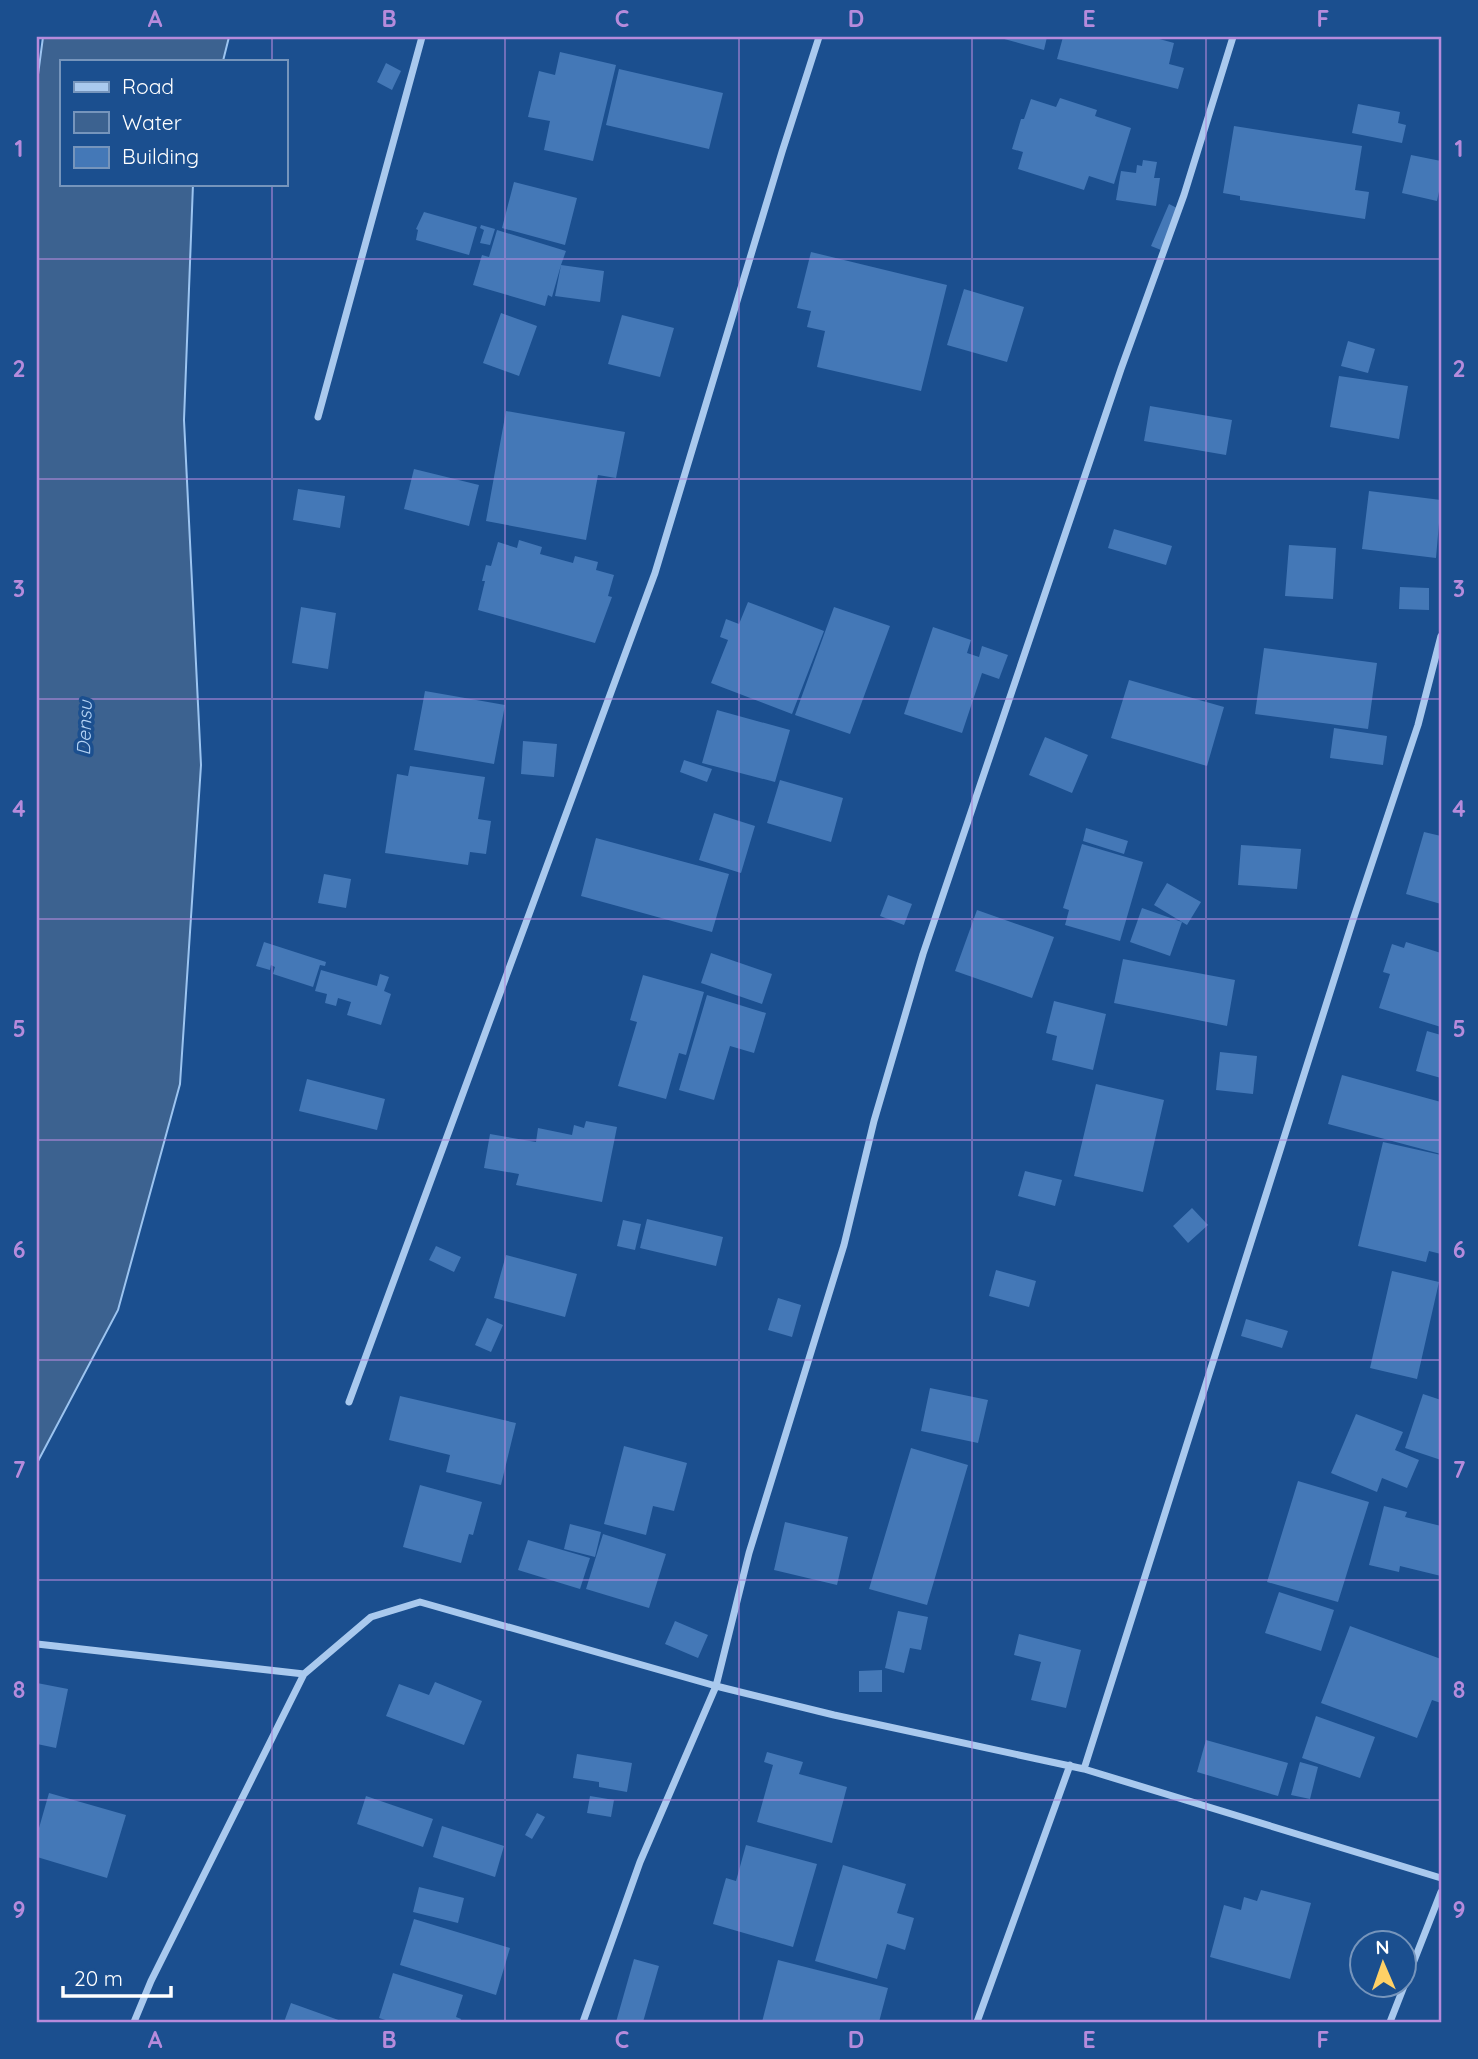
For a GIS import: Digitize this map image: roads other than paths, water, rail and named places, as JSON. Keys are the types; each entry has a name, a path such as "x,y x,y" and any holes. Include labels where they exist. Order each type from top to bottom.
{"street":[{"path":"318,417 422,37"},
{"path":"349,1402 654,573 819,37"},
{"path":"583,2022 639,1862 716,1686 749,1553 844,1245 874,1121 923,954 1121,369 1184,195 1233,37"},
{"path":"1084,1769 1352,923 1418,726 1441,636"},
{"path":"134,2022 151,1982 304,1674 371,1618 420,1602 716,1686 834,1715 1070,1765 1441,1878"},
{"path":"37,1644 304,1674"},
{"path":"977,2022 1070,1765"},
{"path":"1390,2022 1441,1892"}],"water":[{"name":"Densu","path":"43,37 229,37 223,60 60,60 60,186 193,186 184,420 201,765 180,1084 118,1310 37,1463 37,82"}]}
